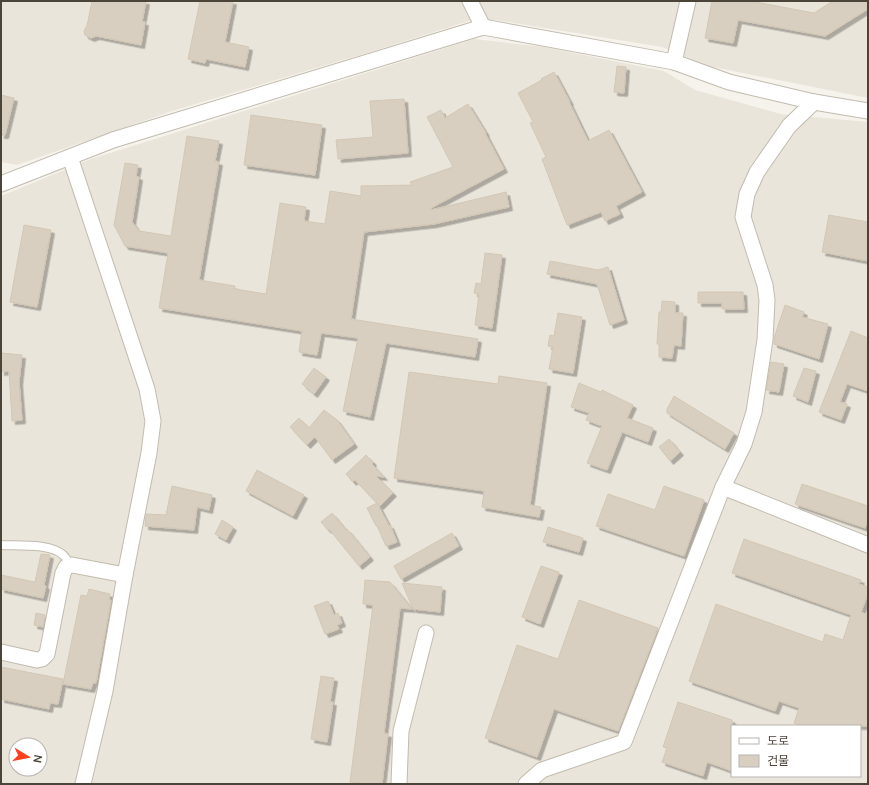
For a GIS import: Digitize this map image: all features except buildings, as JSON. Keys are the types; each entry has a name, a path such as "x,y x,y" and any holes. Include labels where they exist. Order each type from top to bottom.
{"street":[{"path":"470,1 483,27"},
{"path":"674,62 688,1"},
{"path":"1,184 113,140 483,27 674,62 729,82 814,102 868,111"},
{"path":"526,784 542,770 624,742 723,487 744,444 754,412 765,340 767,300 765,284 743,217 747,194 757,172 789,126 814,102"},
{"path":"70,157 147,389 153,421 149,453 125,575 105,691 83,784"},
{"path":"723,487 868,545"},
{"path":"1,652 37,660 42,660 47,654 63,573 66,567 72,565 125,575"},
{"path":"399,784 401,731 426,633"}],"lane":[{"path":"1,546 45,547 54,549 63,555 70,566"}],"shaded area":[{"path":"1,1 868,1 868,98 708,66 662,47 496,20 469,21 172,111 17,165 1,162"},
{"path":"474,39 544,47 664,71 695,90 781,114 868,122 868,784 1,784 1,196 91,159"}]}
